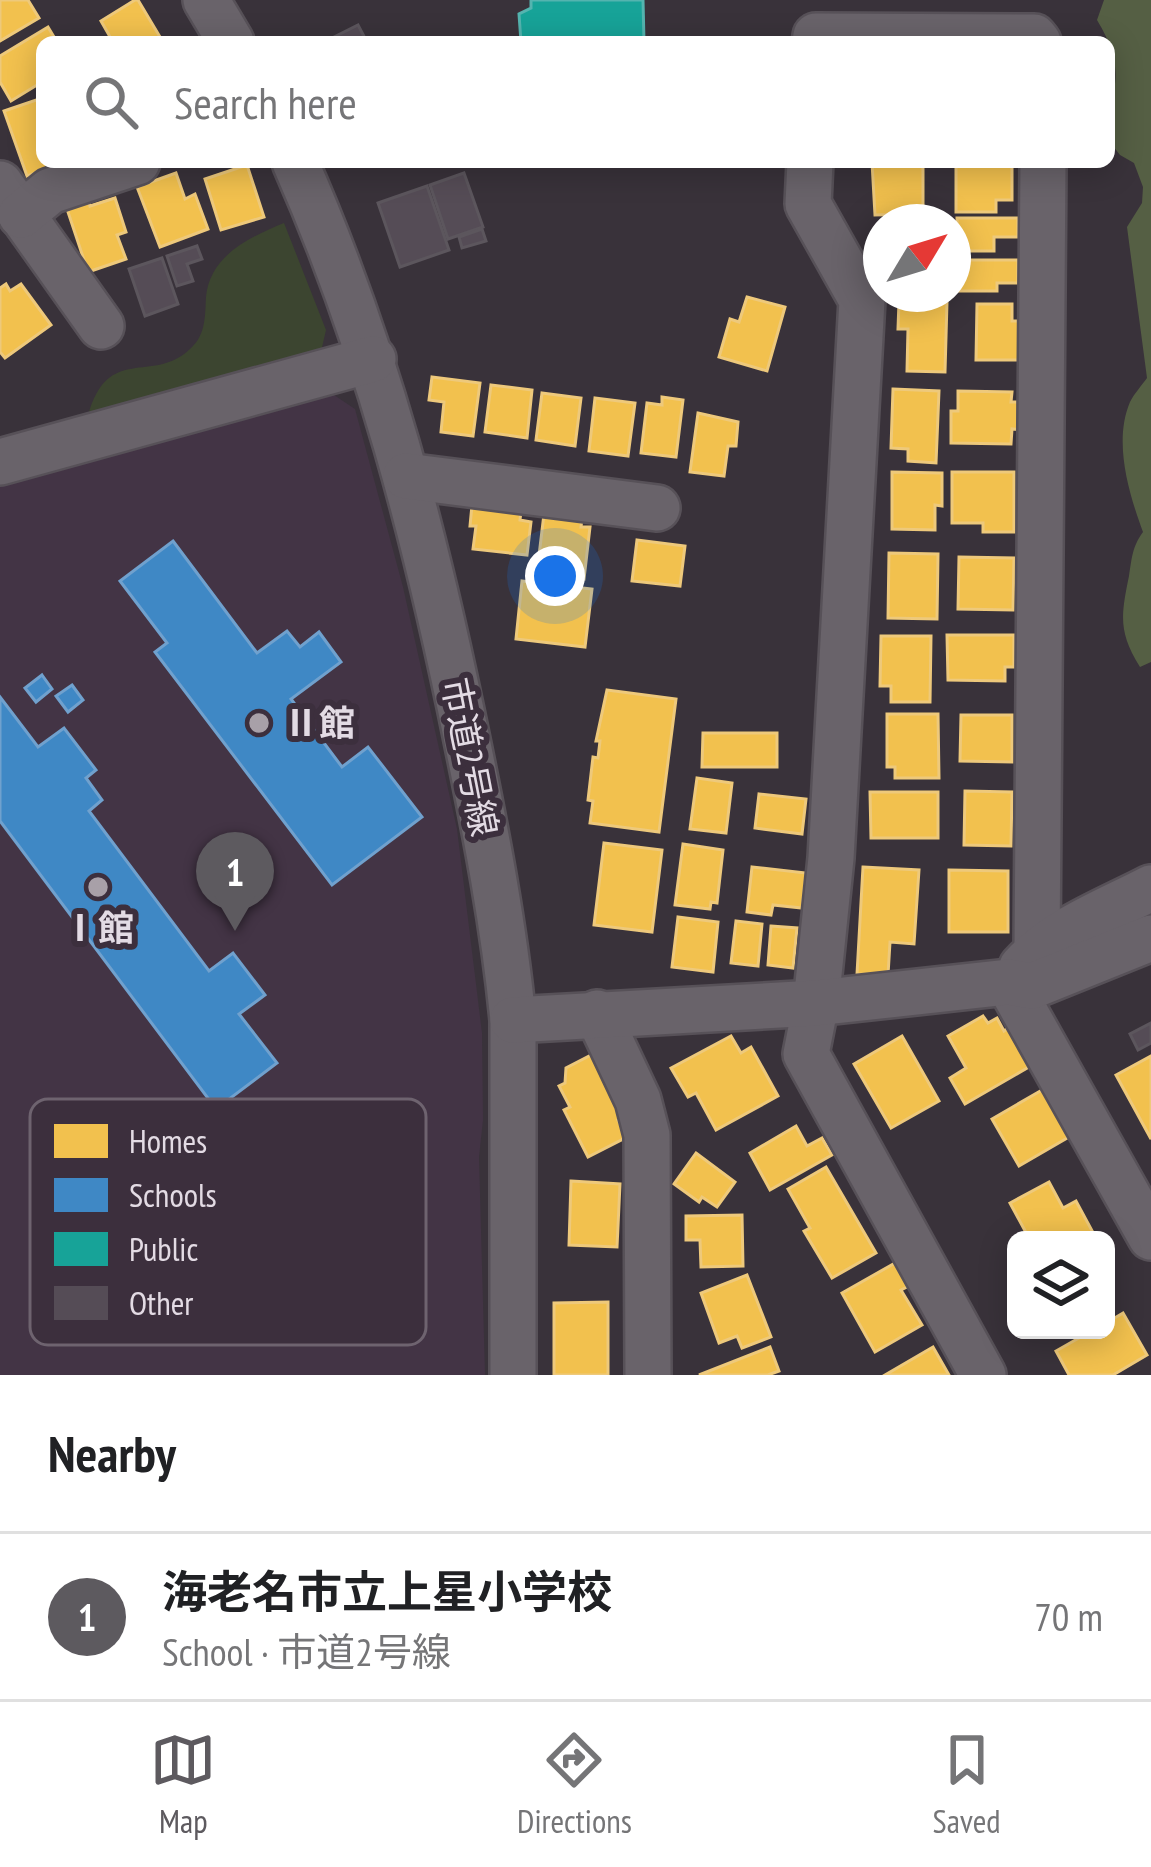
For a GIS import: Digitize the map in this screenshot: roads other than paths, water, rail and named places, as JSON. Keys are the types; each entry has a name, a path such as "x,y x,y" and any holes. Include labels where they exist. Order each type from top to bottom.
{"street":[{"path":"206,0 227,36"},
{"path":"101,326 10,200 119,168"},
{"name":"市道2号線","path":"297,168 373,358 451,660 488,847 513,1020 513,1375"},
{"path":"810,168 808,204 862,300 831,858 806,1054 983,1375"},
{"path":"1042,168 1023,966 1032,986 1151,938"},
{"path":"0,462 373,358"},
{"path":"406,476 656,508"},
{"path":"513,1020 816,1003 1023,966 1151,888"},
{"path":"1023,966 1151,1237"},
{"path":"596,1013 638,1100 647,1136 648,1375"}],"place":[{"name":"Ⅱ館","path":"259,723"},
{"name":"Ⅰ館","path":"98,887"},
{"name":"海老名市立上星小学校","path":"235,931"}]}
